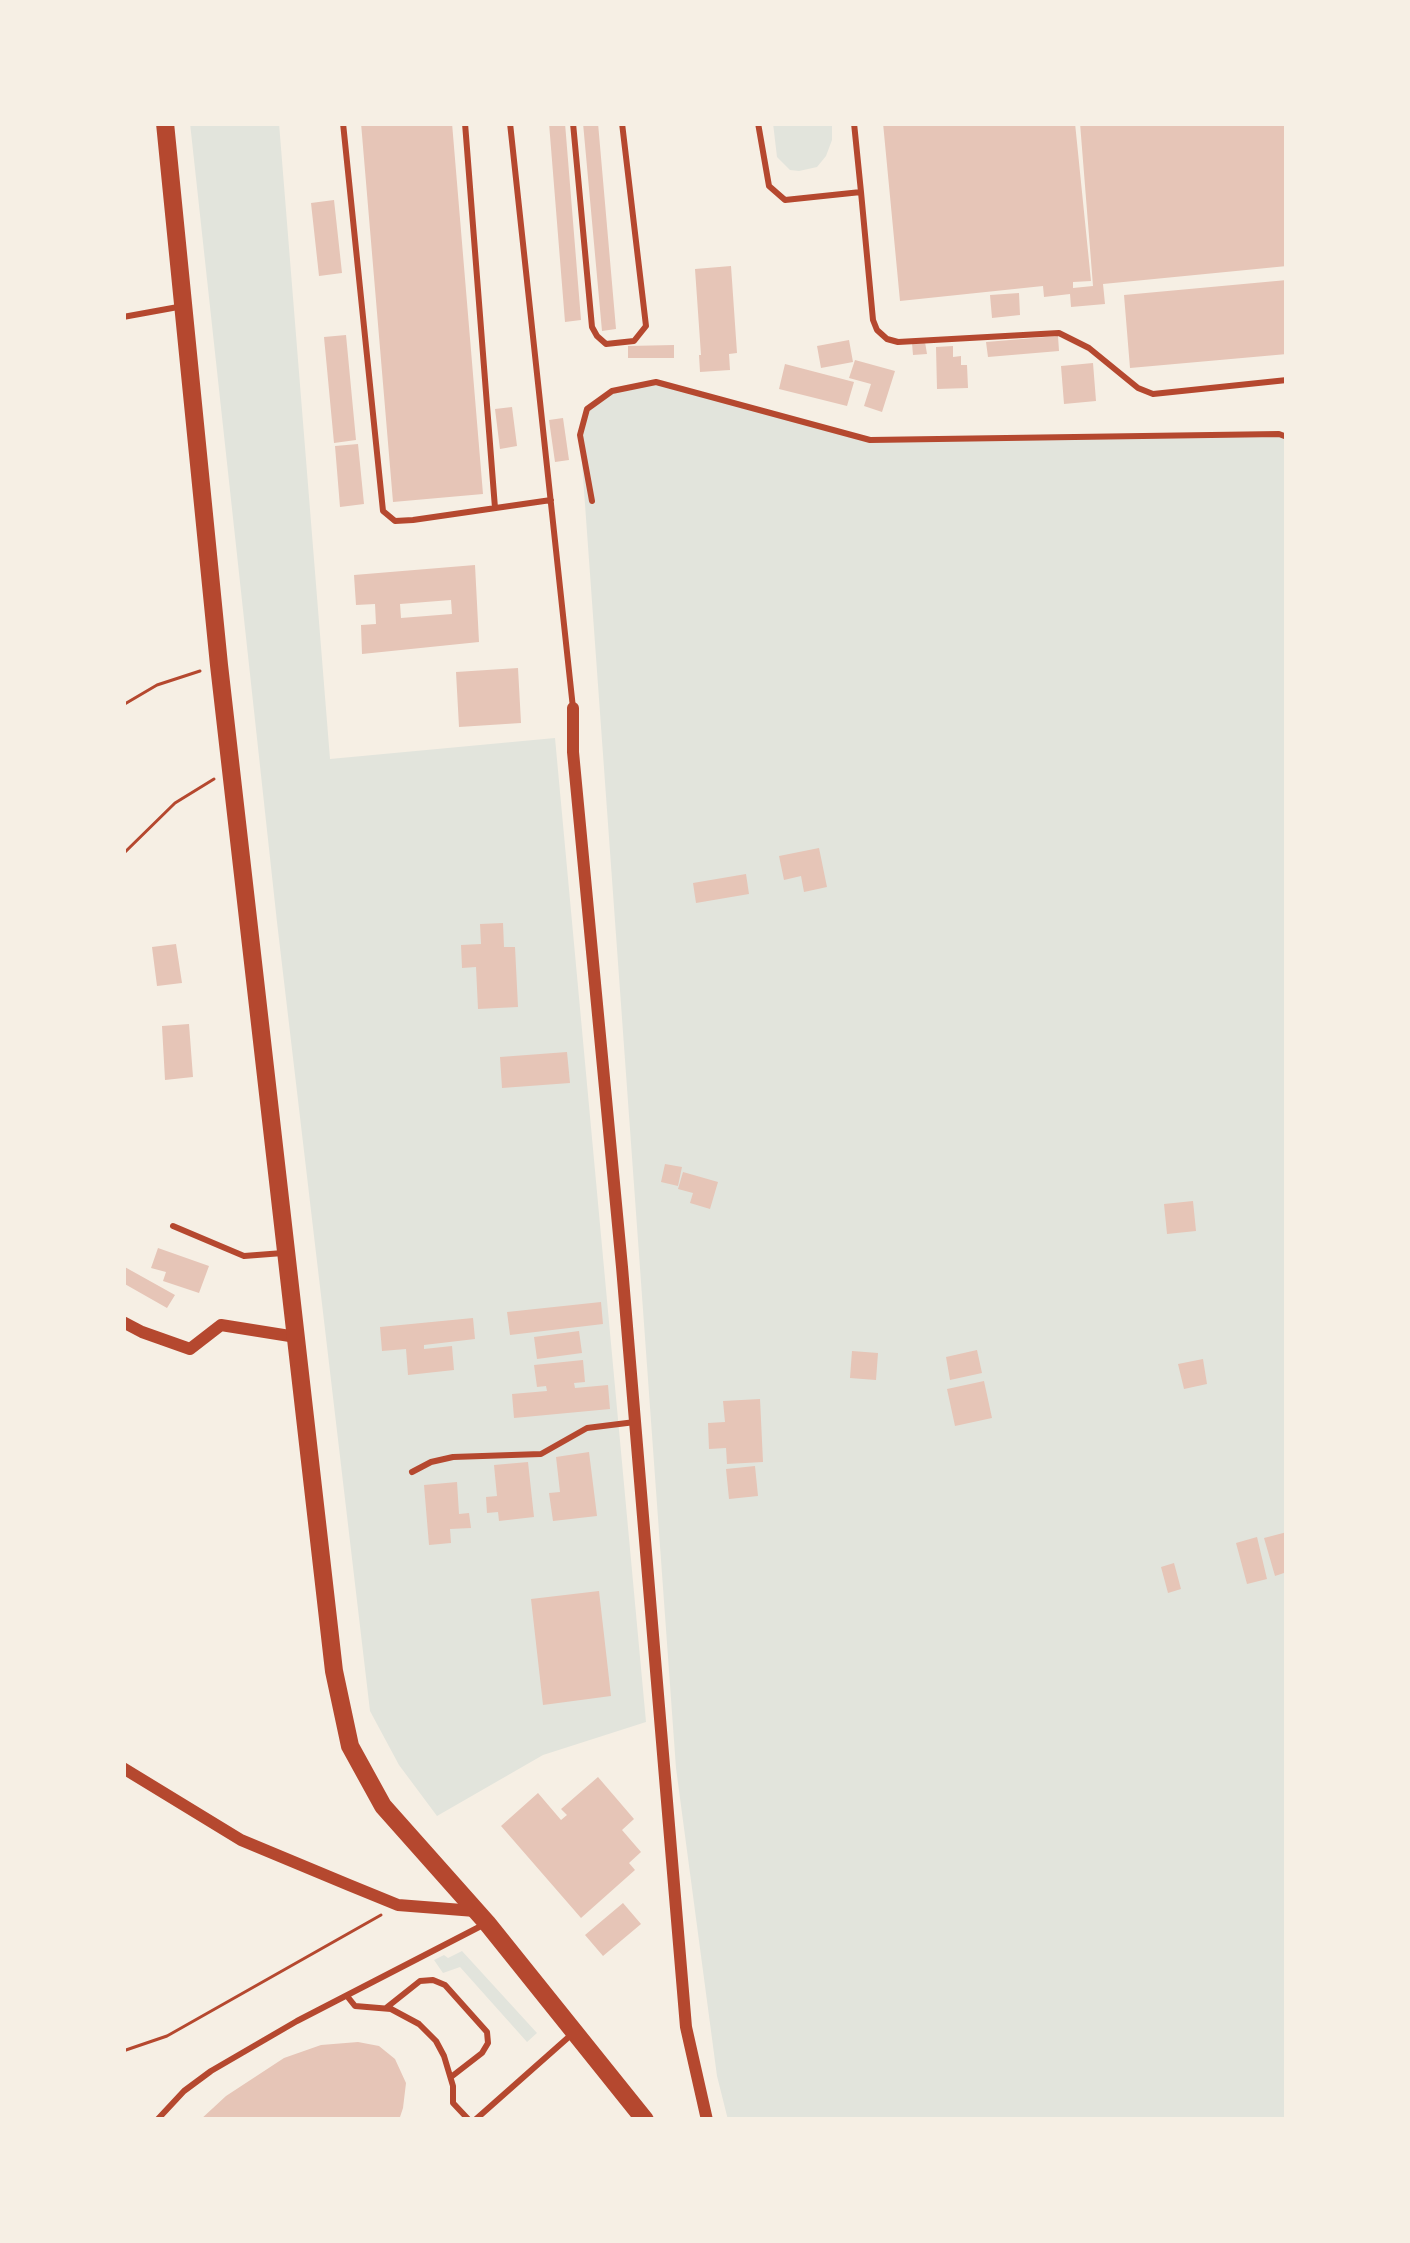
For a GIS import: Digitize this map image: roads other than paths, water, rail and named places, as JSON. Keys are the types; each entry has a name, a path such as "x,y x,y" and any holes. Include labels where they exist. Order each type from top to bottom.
{"main road":[{"path":"165,123 219,665 334,1671 350,1746 383,1806 481,1917 645,2120"}],"street":[{"path":"573,708 686,2027 707,2120"},
{"path":"123,1322 190,1349 221,1325 296,1337"},
{"path":"123,1768 241,1840 398,1904 481,1917"}],"lane":[{"path":"344,123 381,506 395,520 550,500"},
{"path":"465,123 495,509"},
{"path":"510,123 573,708"},
{"path":"573,123 592,327 607,344 634,341 646,326 622,123"},
{"path":"758,123 766,178 779,197 861,192"},
{"path":"854,123 873,320 887,339 1058,333 1089,348 1138,388 1153,394 1287,380"},
{"path":"123,317 182,306"},
{"path":"592,501 580,434 587,409 612,391 656,382 870,440 1287,436"},
{"path":"173,1226 244,1256 287,1252"},
{"path":"412,1472 453,1457 541,1454 587,1428 635,1422"},
{"path":"157,2120 184,2091 212,2071 481,1917"},
{"path":"386,2008 420,1981 445,1985 487,2032 488,2043 451,2078"},
{"path":"347,1996 356,2006 386,2008 419,2024 445,2056 453,2103 472,2120 574,2032"}]}
